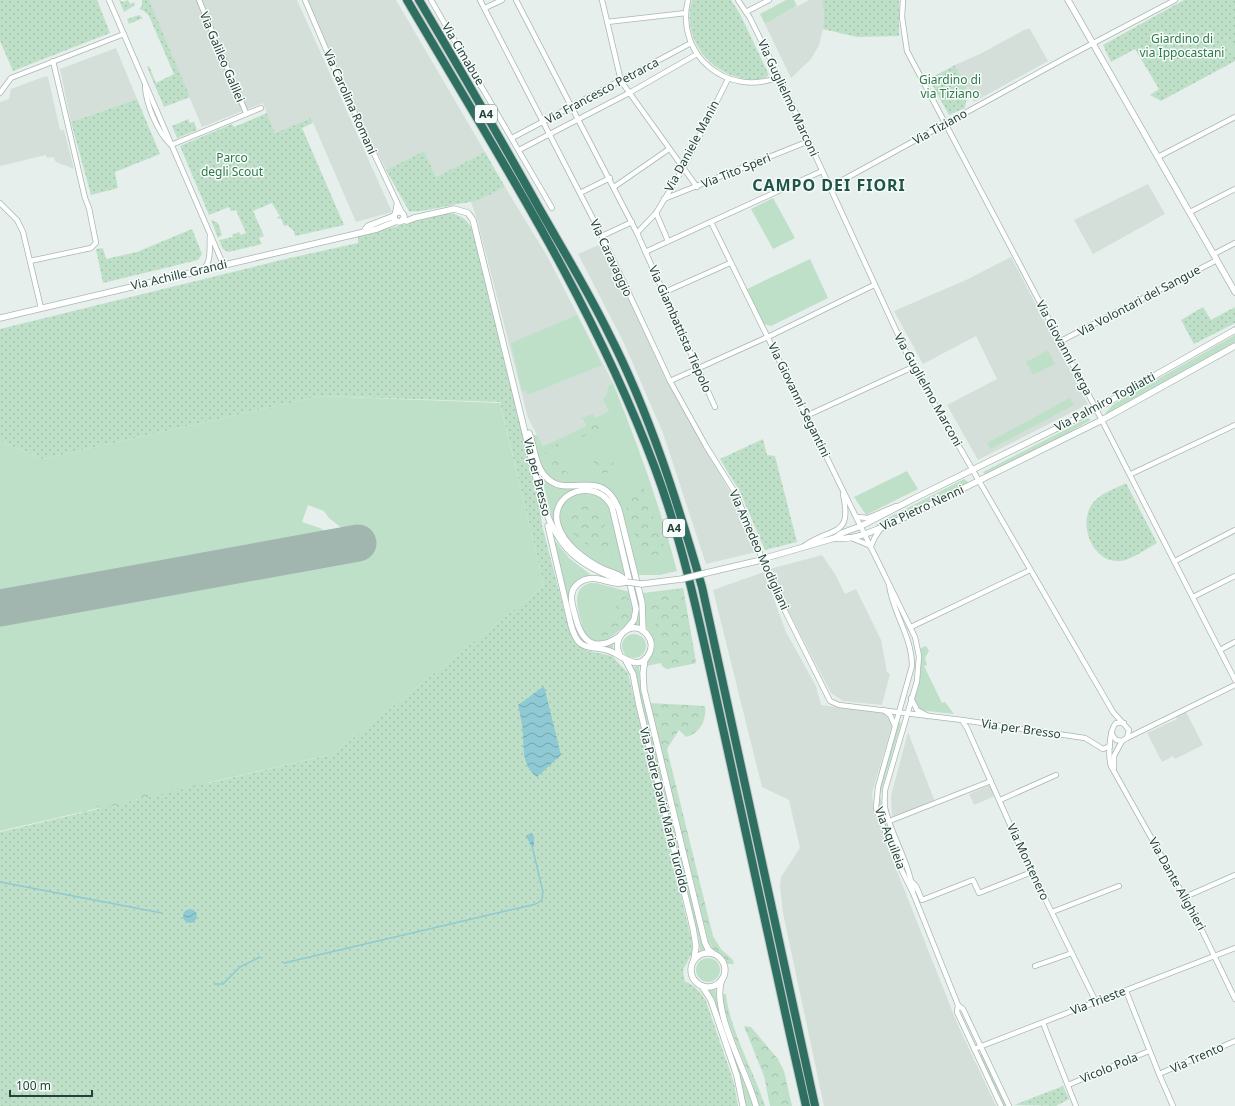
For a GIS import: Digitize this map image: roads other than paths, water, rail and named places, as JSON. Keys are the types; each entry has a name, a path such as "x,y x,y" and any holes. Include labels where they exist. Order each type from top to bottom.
{"highway":[{"name":"A4","path":"407,0 559,262 602,344 628,398 656,471 691,588 806,1106"},
{"name":"A4","path":"419,0 567,256 610,335 636,394 665,468 684,525 702,587 815,1106"}],"street":[{"path":"109,0 145,84 161,117 171,145 223,264"},
{"name":"Via Galileo Galilei","path":"199,0 246,113"},
{"name":"Via Carolina Romani","path":"305,0 337,75 397,203 400,205 399,217"},
{"name":"Via Cimabue","path":"431,0 520,150 552,208"},
{"name":"Via Caravaggio","path":"480,0 602,236 670,381"},
{"path":"485,8 502,0"},
{"name":"Via Giambattista Tiepolo","path":"516,0 632,222 665,292 715,407"},
{"path":"602,0 621,81 697,187"},
{"path":"688,0 686,13 687,30 691,43 697,54 711,68 728,79 751,83 779,78"},
{"name":"Via Guglielmo Marconi","path":"738,0 746,12 779,78 913,367 1113,712 1125,724 1141,731"},
{"path":"746,12 769,0"},
{"name":"Via Giovanni Verga","path":"903,0 904,35 907,51 1056,335 1061,341 1131,474 1235,680"},
{"path":"1068,0 1235,292"},
{"name":"Via Tiziano","path":"830,187 1175,0"},
{"path":"607,22 686,13"},
{"path":"0,93 11,78 124,34"},
{"name":"Via Francesco Petrarca","path":"512,138 544,123 691,43"},
{"name":"Via Francesco Petrarca","path":"520,150 580,120 697,54"},
{"path":"30,261 91,248 96,243 90,208 85,198 53,61"},
{"name":"Via Daniele Manin","path":"637,233 656,213 663,199 684,167 728,79"},
{"path":"171,145 261,108"},
{"path":"1158,157 1235,117"},
{"name":"Via Tito Speri","path":"663,199 697,187 809,141"},
{"path":"614,187 669,148"},
{"path":"645,252 822,170"},
{"path":"580,193 610,178"},
{"path":"1190,212 1235,189"},
{"path":"0,203 17,220 23,232 41,308"},
{"name":"Via per Bresso","path":"399,217 414,218 454,209 465,212 473,220 545,513 554,532 577,557 608,576 627,582 642,584 682,579 769,557 835,538 842,533 862,526"},
{"path":"656,213 668,241"},
{"name":"Via Achille Grandi","path":"0,318 365,230 368,226 399,217"},
{"path":"602,236 632,222"},
{"name":"Via Giovanni Segantini","path":"710,222 768,336 916,637 919,656 917,681 907,714"},
{"path":"204,268 209,259 210,233"},
{"path":"1214,254 1235,243"},
{"name":"Via Volontari del Sangue","path":"1061,341 1217,260"},
{"path":"665,292 730,263"},
{"path":"670,381 874,285"},
{"name":"Via Palmiro Togliatti","path":"972,470 1096,409 1235,330"},
{"name":"Via Palmiro Togliatti","path":"979,481 1102,420 1235,346"},
{"path":"806,416 913,367"},
{"name":"Via Amedeo Modigliani","path":"670,381 706,446 736,494 776,593 830,701"},
{"path":"522,419 534,446 539,466 548,479 564,486 593,485 605,490 615,499 642,603 643,631"},
{"path":"1131,474 1235,425"},
{"name":"Via Pietro Nenni","path":"862,526 972,470"},
{"name":"Via Pietro Nenni","path":"865,534 979,481"},
{"name":"Via per Bresso","path":"802,548 812,540 830,534 840,528 846,521 845,504 841,486"},
{"path":"588,490 598,492 606,498 612,508 636,609 634,620 620,636 605,644 592,643 586,640 579,631 572,602 572,593 576,586 589,578 620,585 627,582 623,576 602,568 589,560 576,550 562,534 557,523 558,512 562,502 572,493 588,490"},
{"path":"856,516 868,518 893,506 899,506"},
{"path":"545,513 575,636 589,648 607,650 620,656 626,661 637,663 645,659 650,652 651,644 648,636 643,631 636,628 625,631"},
{"path":"871,546 882,527"},
{"path":"1175,560 1235,530"},
{"name":"Via per Bresso","path":"835,538 842,539 865,534"},
{"name":"Via per Bresso","path":"849,537 871,546"},
{"path":"911,627 1030,570"},
{"path":"1193,597 1235,576"},
{"name":"Via Giovanni Segantini","path":"888,580 892,605 911,646 912,656 911,674 900,712"},
{"path":"620,636 617,645 620,656"},
{"path":"1220,650 1235,642"},
{"name":"Via Padre David Maria Turoldo","path":"645,659 643,673 644,690 706,943 708,949 714,954"},
{"name":"Via Padre David Maria Turoldo","path":"626,661 633,674 643,724 693,928 696,946 694,960"},
{"path":"1115,772 1114,756 1122,741 1235,685"},
{"path":"911,698 917,710 928,716"},
{"name":"Via per Bresso","path":"830,701 839,705 962,720 1085,738 1103,749 1110,746"},
{"path":"884,710 890,715 895,727"},
{"name":"Via Aquileia","path":"900,712 878,787 876,808 900,867 913,893 958,1004 963,1009 1009,1106"},
{"path":"1113,712 1111,734 1116,740 1122,741"},
{"name":"Via Aquileia","path":"907,714 885,790 884,807 912,882 913,893"},
{"name":"Via Montenero","path":"962,720 968,728 1032,872 1096,1002"},
{"path":"1113,725 1118,722 1125,724 1130,732 1127,738"},
{"name":"Via Dante Alighieri","path":"1111,734 1109,759 1115,772 1185,897 1235,999"},
{"path":"1000,800 1056,775"},
{"path":"892,820 991,781"},
{"path":"912,882 916,886 922,900 973,880 979,893 1032,872"},
{"path":"1185,897 1235,874"},
{"path":"1052,912 1119,886"},
{"name":"Via Trieste","path":"974,1049 1235,948"},
{"path":"1035,966 1072,953"},
{"path":"722,979 712,987 702,986 696,983 692,976 691,969 694,960 701,954 714,954 720,958 724,964 725,971 722,979 720,995 722,1013 756,1106"},
{"path":"702,986 711,1000 736,1076 743,1106"},
{"path":"1126,991 1149,1051 1173,1106"},
{"name":"Via Aquileia","path":"958,1004 957,1012 1000,1106"},
{"path":"1043,1023 1076,1106"},
{"name":"Via Trento","path":"1159,1074 1235,1041"},
{"name":"Vicolo Pola","path":"1068,1085 1149,1051"}],"water":[{"path":"544,686 561,755 537,777 527,766 525,759 523,731 518,705"},
{"path":"532,833 534,836 534,846 531,846 526,836"},
{"path":"190,909 195,911 197,916 195,921 190,923 185,921 183,916 185,911"}],"waterway":[{"path":"284,963 536,904 542,900 543,892 532,846"},
{"path":"0,882 162,913"},
{"path":"214,984 223,984 240,967 260,957"}],"district":[{"name":"CAMPO DEI FIORI","path":"829,185"}],"park label":[{"name":"Giardino di via Ippocastani","path":"1182,46"},
{"name":"Giardino di via Tiziano","path":"950,87"},
{"name":"Parco degli Scout","path":"232,165"}]}
